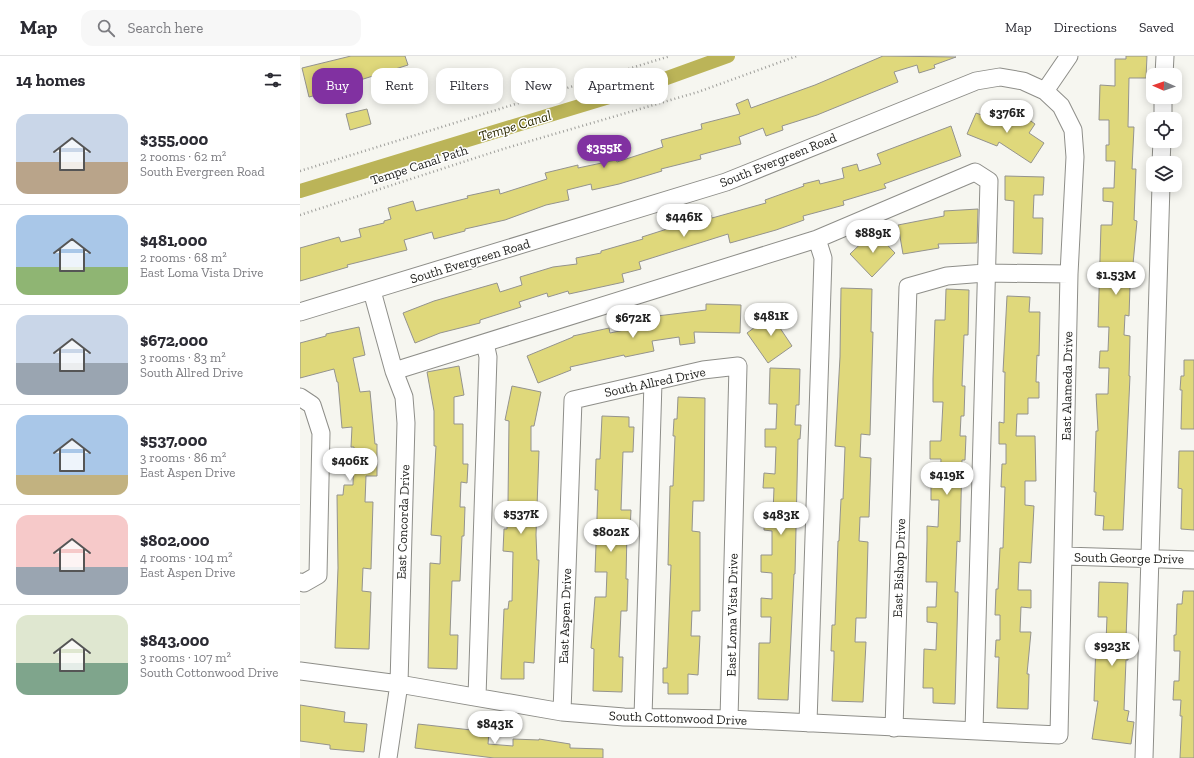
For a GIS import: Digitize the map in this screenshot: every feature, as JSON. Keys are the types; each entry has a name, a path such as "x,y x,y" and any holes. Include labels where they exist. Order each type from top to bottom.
{"street":[{"path":"1045,91 1069,56"},
{"path":"1164,56 1164,68"},
{"name":"South Evergreen Road","path":"300,312 726,182 976,81 1000,77 1023,81 1045,91"},
{"name":"East Alameda Drive","path":"1045,91 1061,106 1073,130 1075,157 1069,274 1059,735"},
{"path":"394,371 817,239 975,172 989,181 985,273 974,731"},
{"path":"1144,758 1161,192"},
{"path":"808,723 823,258 817,239"},
{"path":"985,273 1069,274"},
{"name":"East Bishop Drive","path":"894,728 908,287 947,276 985,273"},
{"name":"East Concorda Drive","path":"372,291 394,371 404,397 406,423 399,684 388,758"},
{"path":"477,697 488,357 485,343"},
{"name":"South Allred Drive","path":"573,400 703,370 738,366"},
{"name":"East Loma Vista Drive","path":"729,719 738,366"},
{"path":"643,717 653,382"},
{"path":"300,398 312,405 321,433 318,575 304,583 300,582"},
{"name":"East Aspen Drive","path":"562,712 573,400"},
{"name":"South George Drive","path":"1064,556 1194,560"},
{"name":"South Cottonwood Drive","path":"300,671 399,684 562,712 643,717 729,719 1059,735"}],"path":[{"path":"300,171 670,56"},
{"name":"Tempe Canal Path","path":"300,214 503,149 698,92 797,56"}],"building":[{"path":"351,56 405,56 408,65 398,68 371,68 371,77 363,79 363,68 312,68 312,96 309,97 302,68"},
{"path":"883,56 956,57 934,65 935,68 919,73 917,65 894,72 898,82 817,115 782,126 783,130 766,136 763,128 739,137 741,144 700,155 701,159 661,169 662,171 619,184 592,190 591,184 567,190 569,200 546,205 505,220 465,229 465,231 434,239 432,232 404,240 407,250 347,265 348,267 300,281 300,248 339,237 341,242 361,237 359,229 384,223 384,221 391,219 388,208 413,201 416,211 468,198 467,196 499,189 500,194 547,179 545,173 578,165 578,168 616,160 617,162 663,147 661,140 702,129 701,124 740,114 736,104 748,99 751,108 815,85"},
{"path":"1126,56 1147,56 1146,78 1129,78 1128,127 1134,127 1132,169 1136,169 1134,220 1137,221 1130,286 1129,316 1125,315 1124,335 1130,336 1130,376 1123,530 1103,530 1104,516 1095,515 1096,492 1094,492 1096,431 1098,431 1096,394 1108,394 1109,368 1099,368 1100,351 1108,351 1109,327 1098,327 1101,225 1112,225 1113,202 1103,201 1103,188 1114,188 1115,161 1106,161 1106,145 1109,145 1109,120 1099,120 1100,85 1115,86 1115,59 1126,59"},
{"path":"367,109 371,124 350,130 346,114"},
{"path":"996,110 1021,120 1024,116 1035,124 1029,133 1044,143 1031,163 999,142 997,146 967,134 976,113 993,119"},
{"path":"951,126 961,156 884,184 886,188 843,201 844,205 803,216 804,220 776,230 730,243 728,234 639,262 641,269 622,274 624,282 569,294 568,291 548,297 547,293 519,302 521,307 480,320 480,323 440,333 415,343 403,313 434,301 497,283 500,292 522,285 520,277 553,267 577,264 576,258 601,253 601,251 643,239 642,237 711,215 712,218 766,203 765,200 804,186 803,184 819,180 820,184 844,178 842,168 857,164 859,171 881,164 877,154"},
{"path":"1005,176 1044,177 1043,195 1034,195 1033,218 1043,218 1042,254 1013,253 1014,201 1005,200"},
{"path":"978,209 977,243 938,244 939,248 903,254 898,225 944,216 944,211"},
{"path":"874,231 895,253 872,277 850,254"},
{"path":"841,288 872,289 871,332 873,332 870,435 861,434 860,457 871,458 869,517 860,517 859,541 868,542 866,618 856,618 855,642 866,642 863,702 832,701 834,651 831,651 832,625 835,625 838,541 841,499 843,499 845,447 835,446 840,357"},
{"path":"946,289 969,290 968,335 964,335 962,386 965,386 964,416 961,416 960,436 966,436 965,460 962,460 960,542 957,541 955,592 958,592 955,704 933,703 933,688 923,688 924,649 936,650 937,623 927,622 927,607 936,607 937,582 926,582 927,526 938,527 939,500 931,500 931,486 940,487 941,459 930,459 930,441 941,441 943,402 933,402 933,379 935,320 945,320"},
{"path":"1007,296 1030,297 1029,312 1040,312 1039,356 1037,355 1036,382 1039,382 1039,398 1028,398 1028,414 1017,414 1016,436 1035,436 1036,481 1025,481 1025,505 1034,506 1031,563 1019,562 1018,590 1031,590 1031,608 1021,607 1020,632 1031,632 1027,674 1029,674 1028,709 997,708 999,657 995,657 996,640 1000,640 1000,615 995,615 1000,548 1003,548 1005,487 1001,487 1002,464 1006,464 1006,444 999,444 999,422 1004,423 1005,372 1003,372"},
{"path":"706,304 741,305 740,333 694,332 695,343 680,345 679,337 652,341 654,351 625,357 624,355 570,367 571,370 538,383 527,356 573,336 609,328 610,333 629,329 628,323 657,316 706,310"},
{"path":"781,308 788,318 778,325 792,346 768,363 747,333"},
{"path":"359,327 365,355 353,358 360,392 370,391 375,444 377,444 377,476 366,476 365,502 373,502 371,569 363,568 362,591 371,592 369,649 335,648 338,568 337,495 343,495 344,485 353,485 354,447 351,447 352,427 342,428 338,382 334,369 300,378 300,343 326,336 326,334"},
{"path":"1184,360 1194,360 1194,429 1181,429 1182,390 1180,390 1181,376 1184,376"},
{"path":"459,366 464,395 454,397 454,424 463,424 463,464 468,464 467,483 461,482 460,507 465,507 460,581 452,581 450,635 458,635 457,669 428,668 430,563 440,564 441,536 431,535 436,446 434,446 434,411 427,372"},
{"path":"770,368 800,369 799,405 796,405 795,425 801,425 800,439 798,439 795,574 788,700 758,699 759,643 770,643 771,617 761,617 761,598 772,599 772,573 761,572 761,555 772,555 772,531 764,530 764,513 773,513 774,488 763,488 764,473 775,474 776,447 765,447 765,429 776,429 777,404 769,404"},
{"path":"512,386 541,392 534,426 531,426 531,451 539,451 536,535 537,560 539,560 534,663 524,662 524,679 501,679 504,609 508,609 509,601 512,601 513,552 503,551 504,529 507,529 508,502 509,421 505,420"},
{"path":"678,397 705,398 704,501 693,501 692,531 700,532 700,611 692,611 691,636 700,636 698,675 688,674 688,694 668,694 668,683 663,683 663,668 667,668 671,565 668,565 670,486 673,486 675,436 673,436 674,419 677,419"},
{"path":"602,416 629,417 629,427 634,427 633,452 623,452 621,510 631,510 630,530 627,530 627,611 621,611 619,657 623,657 622,692 593,691 594,649 591,648 595,597 606,597 607,572 595,572 598,490 595,490 596,459 600,459"},
{"path":"1179,451 1194,451 1194,530 1181,529 1182,489 1178,488"},
{"path":"1099,582 1128,583 1126,639 1129,639 1128,660 1126,660 1124,710 1129,711 1127,721 1134,722 1131,744 1092,739 1098,701 1094,701 1096,642 1106,642 1107,617 1098,617"},
{"path":"1183,591 1194,591 1194,758 1180,758 1182,716 1180,716 1181,700 1173,700 1174,681 1179,681 1180,651 1174,651 1174,635 1176,635 1177,604 1182,604"},
{"path":"300,705 345,712 344,722 367,724 364,752 330,749 330,745 300,741"},
{"path":"418,724 489,732 488,744 513,746 513,739 539,739 570,744 570,748 603,749 603,758 494,758 415,748"}],"waterway":[{"name":"Tempe Canal","path":"300,191 642,87 728,56"}]}
